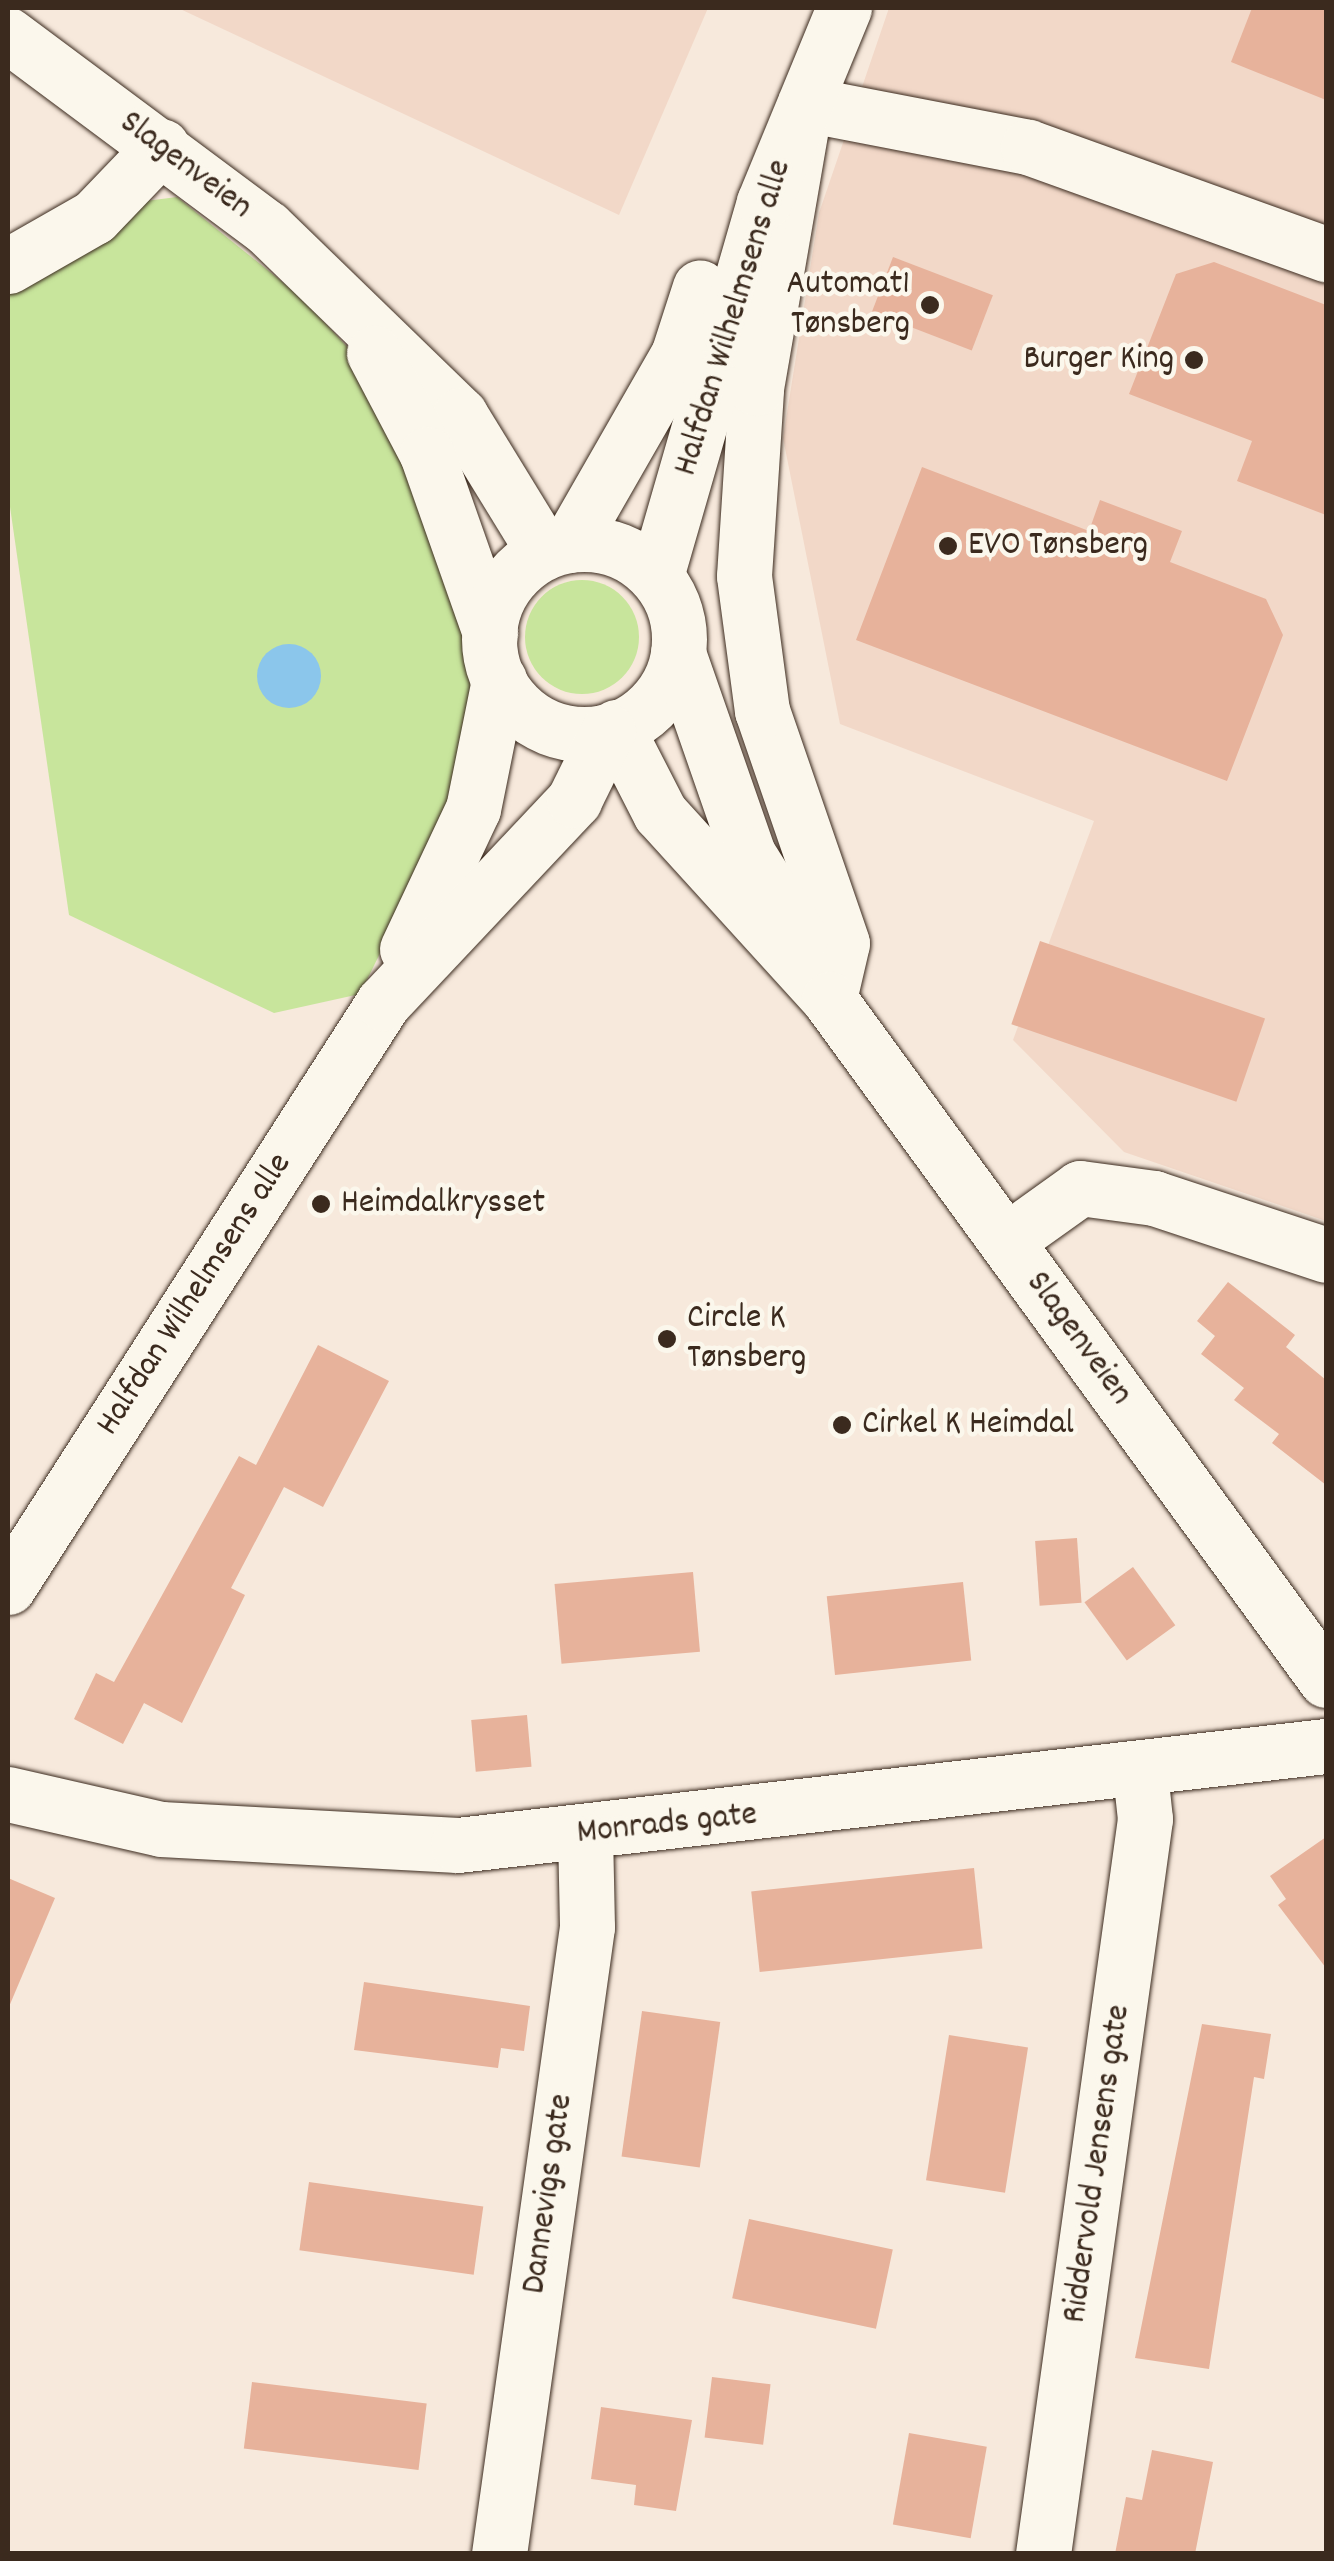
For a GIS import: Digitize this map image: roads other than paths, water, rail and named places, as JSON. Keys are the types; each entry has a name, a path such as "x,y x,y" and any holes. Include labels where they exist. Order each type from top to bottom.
{"main road":[{"name":"Halfdan Wilhelmsens alle","path":"556,549 678,355 803,8"},
{"name":"Halfdan Wilhelmsens alle","path":"656,576 764,202 844,8"},
{"name":"Slagenveien","path":"8,35 162,146 266,228 460,416 556,549"},
{"path":"829,999 842,943 762,711 744,576 756,388 806,104 1028,147 1326,254"},
{"path":"8,266 94,217 162,146"},
{"name":"Slagenveien","path":"351,310 427,454 494,657"},
{"path":"600,545 656,576 675,612 678,653 654,702 612,729 536,721 494,657 506,586 556,549 600,545"},
{"name":"Slagenveien","path":"678,653 748,854 829,999"},
{"name":"Halfdan Wilhelmsens alle","path":"8,1587 383,1003 473,809 494,657"},
{"name":"Halfdan Wilhelmsens alle","path":"383,1003 574,800 612,729"},
{"name":"Slagenveien","path":"612,729 660,813 829,999 1326,1680"},
{"path":"1006,1240 1080,1188 1140,1194 1326,1255"},
{"name":"Monrads gate","path":"8,1794 161,1829 318,1842 584,1835 1140,1773 1326,1746"},
{"name":"Riddervold Jensens gate","path":"1042,2554 1145,1819 1140,1773"},
{"name":"Dannevigs gate","path":"499,2554 587,1927 584,1835"}],"water":[{"path":"289,644 311,654 321,676 311,698 289,708 267,698 257,676 267,654"}],"place":[{"name":"Automat1 Tønsberg","path":"930,305"},
{"name":"Burger King","path":"1194,360"},
{"name":"EVO Tønsberg","path":"948,546"},
{"name":"Heimdalkrysset","path":"321,1204"},
{"name":"Circle K Tønsberg","path":"667,1339"},
{"name":"Cirkel K Heimdal","path":"842,1425"}]}
